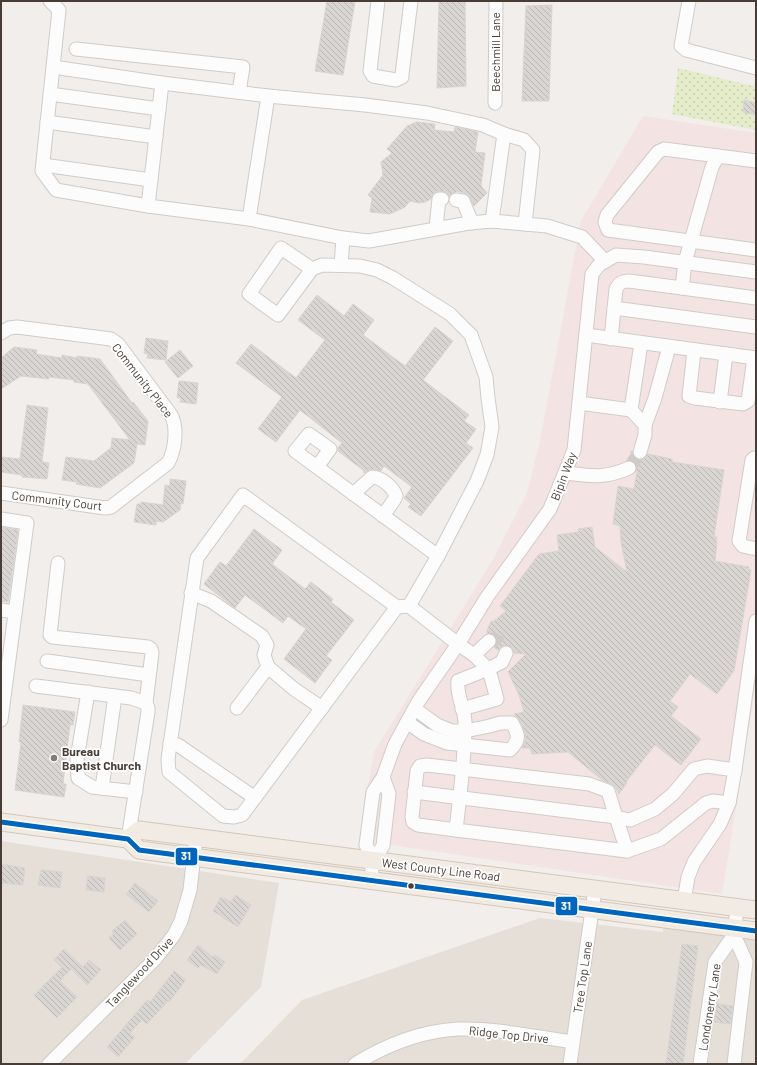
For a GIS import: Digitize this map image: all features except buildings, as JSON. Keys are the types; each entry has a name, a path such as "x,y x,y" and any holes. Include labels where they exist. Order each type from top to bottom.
{"main road":[{"name":"West County Line Road","path":"1,822 128,839 139,850 592,909 734,931 756,931"},
{"name":"West County Line Road","path":"128,839 139,830 756,910"}],"street":[{"path":"50,1 59,10 42,171 56,190 148,206 249,219 343,238 368,241 436,228 492,221 548,226 582,237 605,261 616,256 644,257 756,272"},
{"path":"378,1 370,71 373,76 396,80 402,77 411,1"},
{"name":"Beechmill Lane","path":"495,103 496,1"},
{"path":"689,1 681,46 686,50 756,68"},
{"path":"76,49 243,67 240,92"},
{"path":"53,67 162,83 426,113 483,125 504,134 524,140 533,150 525,224"},
{"path":"148,206 162,83"},
{"path":"50,94 159,108"},
{"path":"249,219 268,96"},
{"path":"47,122 156,137"},
{"path":"492,221 504,134"},
{"path":"756,161 664,149 658,152 608,215 605,222 608,230 756,250"},
{"path":"682,288 685,262 712,167 718,156"},
{"path":"43,165 151,180"},
{"path":"436,228 439,199 442,199"},
{"path":"456,200 463,201 472,223"},
{"path":"341,265 343,238"},
{"path":"312,269 281,248 249,294 278,315 312,269 322,265 360,266 377,270 393,278 450,314 471,335 486,377 492,427 487,455 477,481 438,556 403,606 322,708 242,815 234,817 223,816 169,772 168,759 170,743 197,558 243,495 403,606 458,644 488,669 492,678 497,699 462,709"},
{"name":"Bipin Way","path":"373,860 383,846 389,794 383,777 390,756 407,722 487,597 550,509 574,450 592,274 599,265 605,261"},
{"path":"611,339 616,289 623,281 756,298"},
{"path":"614,308 756,327"},
{"name":"Community Place","path":"1,333 9,328 17,327 108,338 118,344 173,418 176,430 172,454 169,461"},
{"path":"586,336 611,339 755,358 748,402 743,404 720,402 689,396 694,350"},
{"path":"631,410 641,343"},
{"path":"640,452 646,435 645,425 655,398 669,347"},
{"path":"720,402 726,354"},
{"path":"579,402 631,410 645,425"},
{"path":"756,458 752,460 739,541 743,546 756,549"},
{"name":"Community Court","path":"1,493 105,508 113,506 164,467 169,461"},
{"path":"317,467 438,556"},
{"path":"565,473 596,477 615,474 629,468"},
{"path":"353,494 372,477 380,479 391,488 396,496 383,516"},
{"path":"1,519 27,523 3,695 1,720"},
{"path":"58,563 50,635 52,637 148,647 151,649 152,653 146,703 148,712 128,839"},
{"path":"192,593 211,600 262,636 267,645 264,655 268,667 294,689 322,708"},
{"path":"1,610 15,612"},
{"path":"684,901 688,877 694,862 720,824 729,803 756,621"},
{"path":"474,656 489,641"},
{"path":"456,830 466,721 457,689 458,681 502,662 506,653"},
{"path":"47,661 149,675"},
{"path":"237,708 268,667"},
{"path":"36,686 131,698 146,703"},
{"path":"88,692 77,759 78,778 92,787 136,792"},
{"path":"102,788 115,696"},
{"path":"407,722 424,734 447,743 510,750 516,744 518,734 512,723 500,723 465,731 452,731 437,725 415,709"},
{"path":"490,726 492,749"},
{"path":"170,743 178,745 255,798"},
{"path":"627,851 608,791 589,784 427,765 420,766 417,771 412,816 413,822 418,825 627,851 661,839 706,803 713,801 729,803"},
{"path":"414,792 630,820 655,809 673,794 694,769 708,766 735,770"},
{"name":"Tanglewood Drive","path":"49,1064 155,959 174,935 186,906 193,874 196,837"},
{"path":"371,880 373,860"},
{"name":"Tree Top Lane","path":"570,1064 594,889"},
{"name":"Londonerry Lane","path":"700,1064 715,962 734,931 737,908"},
{"path":"734,931 751,963 734,1064"},
{"name":"Ridge Top Drive","path":"355,1064 400,1041 430,1033 445,1031 465,1029 488,1030 574,1042"}],"shaded area":[{"path":"643,116 756,133 756,684 722,894 359,840 374,752 494,558 527,493 540,441 581,221"},
{"path":"1,841 279,883 261,987 185,1064 1,1064"},
{"path":"540,918 663,932 664,923 756,936 756,1064 240,1064 302,1000"}],"green space":[{"path":"678,68 753,86 756,81 756,130 672,114"}],"tunnel":[{"path":"629,468 640,452"},
{"path":"489,641 493,639 500,643 506,653"}],"transit line":[{"name":"31","path":"1,822 128,839 139,850 756,931"}],"place":[{"name":"Bureau Baptist Church","path":"54,758"}]}
